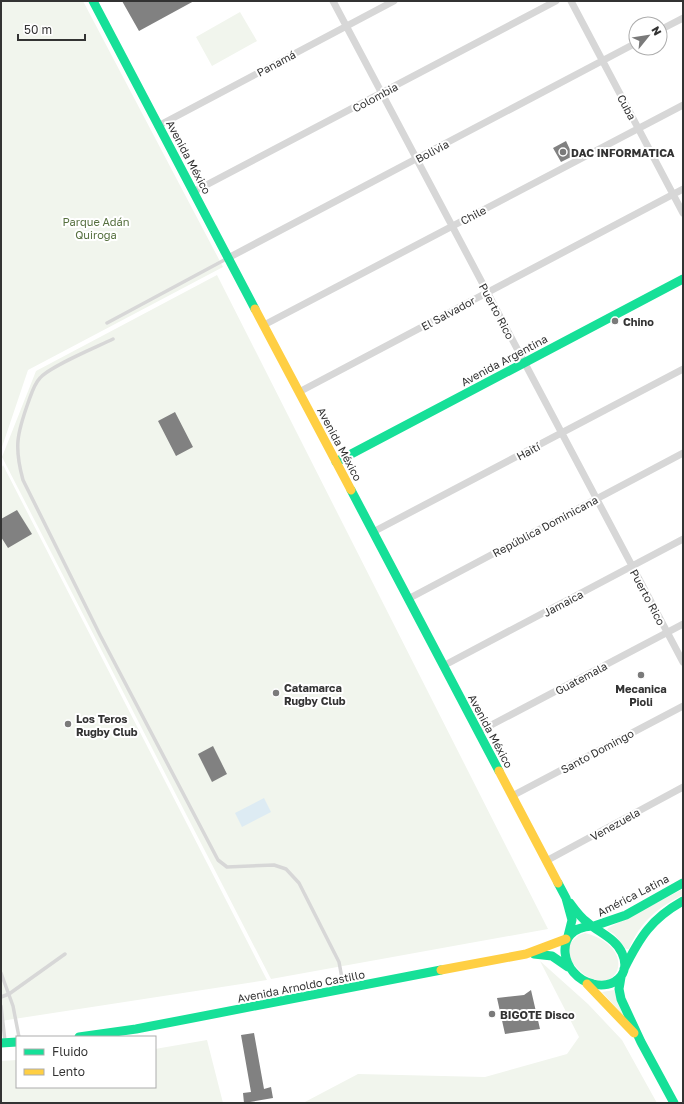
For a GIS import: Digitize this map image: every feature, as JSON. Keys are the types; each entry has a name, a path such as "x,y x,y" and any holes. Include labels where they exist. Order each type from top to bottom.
{"main road":[{"name":"Avenida México","path":"93,1 566,898 572,920 567,937"},
{"name":"Avenida Argentina","path":"336,462 683,279"},
{"name":"América Latina","path":"593,926 612,921 683,883"},
{"name":"Avenida México","path":"566,898 593,926"},
{"path":"583,980 592,985 611,985 623,973 638,941 652,922 659,915 683,901"},
{"path":"641,1042 622,1019 572,970 566,961 563,951 567,937 584,927 593,926 609,937 618,947 623,958 623,973 620,994 641,1042 674,1103"},
{"name":"Avenida Arnoldo Castillo","path":"526,954 567,937"},
{"name":"Avenida Arnoldo Castillo","path":"86,1036 136,1029 526,954 546,953 553,956 572,970"},
{"path":"3,1042 16,1042"}],"street":[{"name":"Puerto Rico","path":"333,1 683,662"},
{"name":"Panamá","path":"158,126 394,1"},
{"name":"Colombia","path":"193,192 556,1"},
{"name":"Cuba","path":"571,1 683,213"},
{"path":"668,26 683,18"},
{"name":"Bolivia","path":"228,258 628,47"},
{"name":"Chile","path":"264,325 683,105"},
{"name":"El Salvador","path":"299,392 683,189"},
{"name":"Haití","path":"373,532 683,369"},
{"name":"República Dominicana","path":"408,599 683,454"},
{"name":"Jamaica","path":"443,666 683,539"},
{"name":"Guatemala","path":"478,732 683,624"},
{"name":"Santo Domingo","path":"512,796 683,706"},
{"name":"Venezuela","path":"546,861 683,787"}],"lane":[{"path":"107,323 228,258"},
{"path":"113,339 52,370 40,378 32,392 17,437 18,461 23,480 100,635 218,860 227,867 274,866 286,869 299,883 339,962 344,990"},
{"path":"1,997 9,994 65,954"},
{"path":"1,973 9,994 19,1036"},
{"path":"1,1006 3,1042"}],"green space":[{"name":"Parque Adán Quiroga","path":"1,1 83,1 223,267 28,370 1,450"},
{"path":"240,12 257,41 212,66 196,37"},
{"name":"Catamarca Rugby Club","path":"217,275 548,929 271,979 2,457 36,371"},
{"name":"Los Teros Rugby Club","path":"3,465 267,980 1,1021 1,469"},
{"path":"683,889 683,895 658,910 644,923 633,939 629,949 626,949 614,934 607,930 608,928"},
{"path":"585,933 603,941 614,950 618,961 617,970 612,978 603,981 591,978 578,969 573,963 569,954 569,944 579,935"},
{"path":"540,961 588,1004 622,1040 657,1103 303,1103 358,1074 485,1077 567,1054 579,1037"},
{"path":"614,990 631,1024 602,992"},
{"path":"207,1040 223,1103 1,1103 1,1061 16,1060 16,1088 156,1088 156,1049"}],"shaded area":[{"path":"264,798 271,812 242,827 235,813"}],"building":[{"path":"122,1 194,1 139,31"},
{"name":"DAC INFORMATICA","path":"566,141 573,156 561,162 553,148"},
{"path":"175,412 193,447 176,456 158,421"},
{"path":"17,510 32,534 8,548 1,537 1,519"},
{"path":"213,746 227,774 212,782 198,754"},
{"path":"531,990 540,1029 505,1034 497,998 524,995"},
{"path":"254,1033 264,1089 271,1087 273,1098 244,1103 243,1093 251,1092 241,1035"}],"traffic: fast":[{"path":"93,1 255,309"},
{"path":"336,462 683,279"},
{"path":"351,490 499,771"},
{"path":"558,883 566,898 572,920 568,936"},
{"path":"594,926 626,915 683,883"},
{"path":"624,969 635,947 654,922 683,901"},
{"path":"570,903 585,921 612,940 622,953 624,968 619,979 614,982 600,985 582,980 568,963 565,953 566,943 570,935 579,929 592,926"},
{"path":"534,954 552,956 568,967"},
{"path":"86,1036 136,1029 441,970"},
{"path":"621,977 619,989 621,999 641,1042 674,1103"},
{"path":"1,1043 16,1042"}],"traffic: slow":[{"path":"255,309 351,490"},
{"path":"499,771 558,883"},
{"path":"441,970 526,954 566,939"},
{"path":"587,984 634,1033"}],"place":[{"name":"DAC INFORMATICA","path":"563,152"},
{"name":"Chino","path":"615,321"},
{"name":"Mecanica Pioli","path":"641,675"},
{"name":"Catamarca Rugby Club","path":"276,693"},
{"name":"Los Teros Rugby Club","path":"68,724"},
{"name":"BIGOTE Disco","path":"492,1014"}]}
